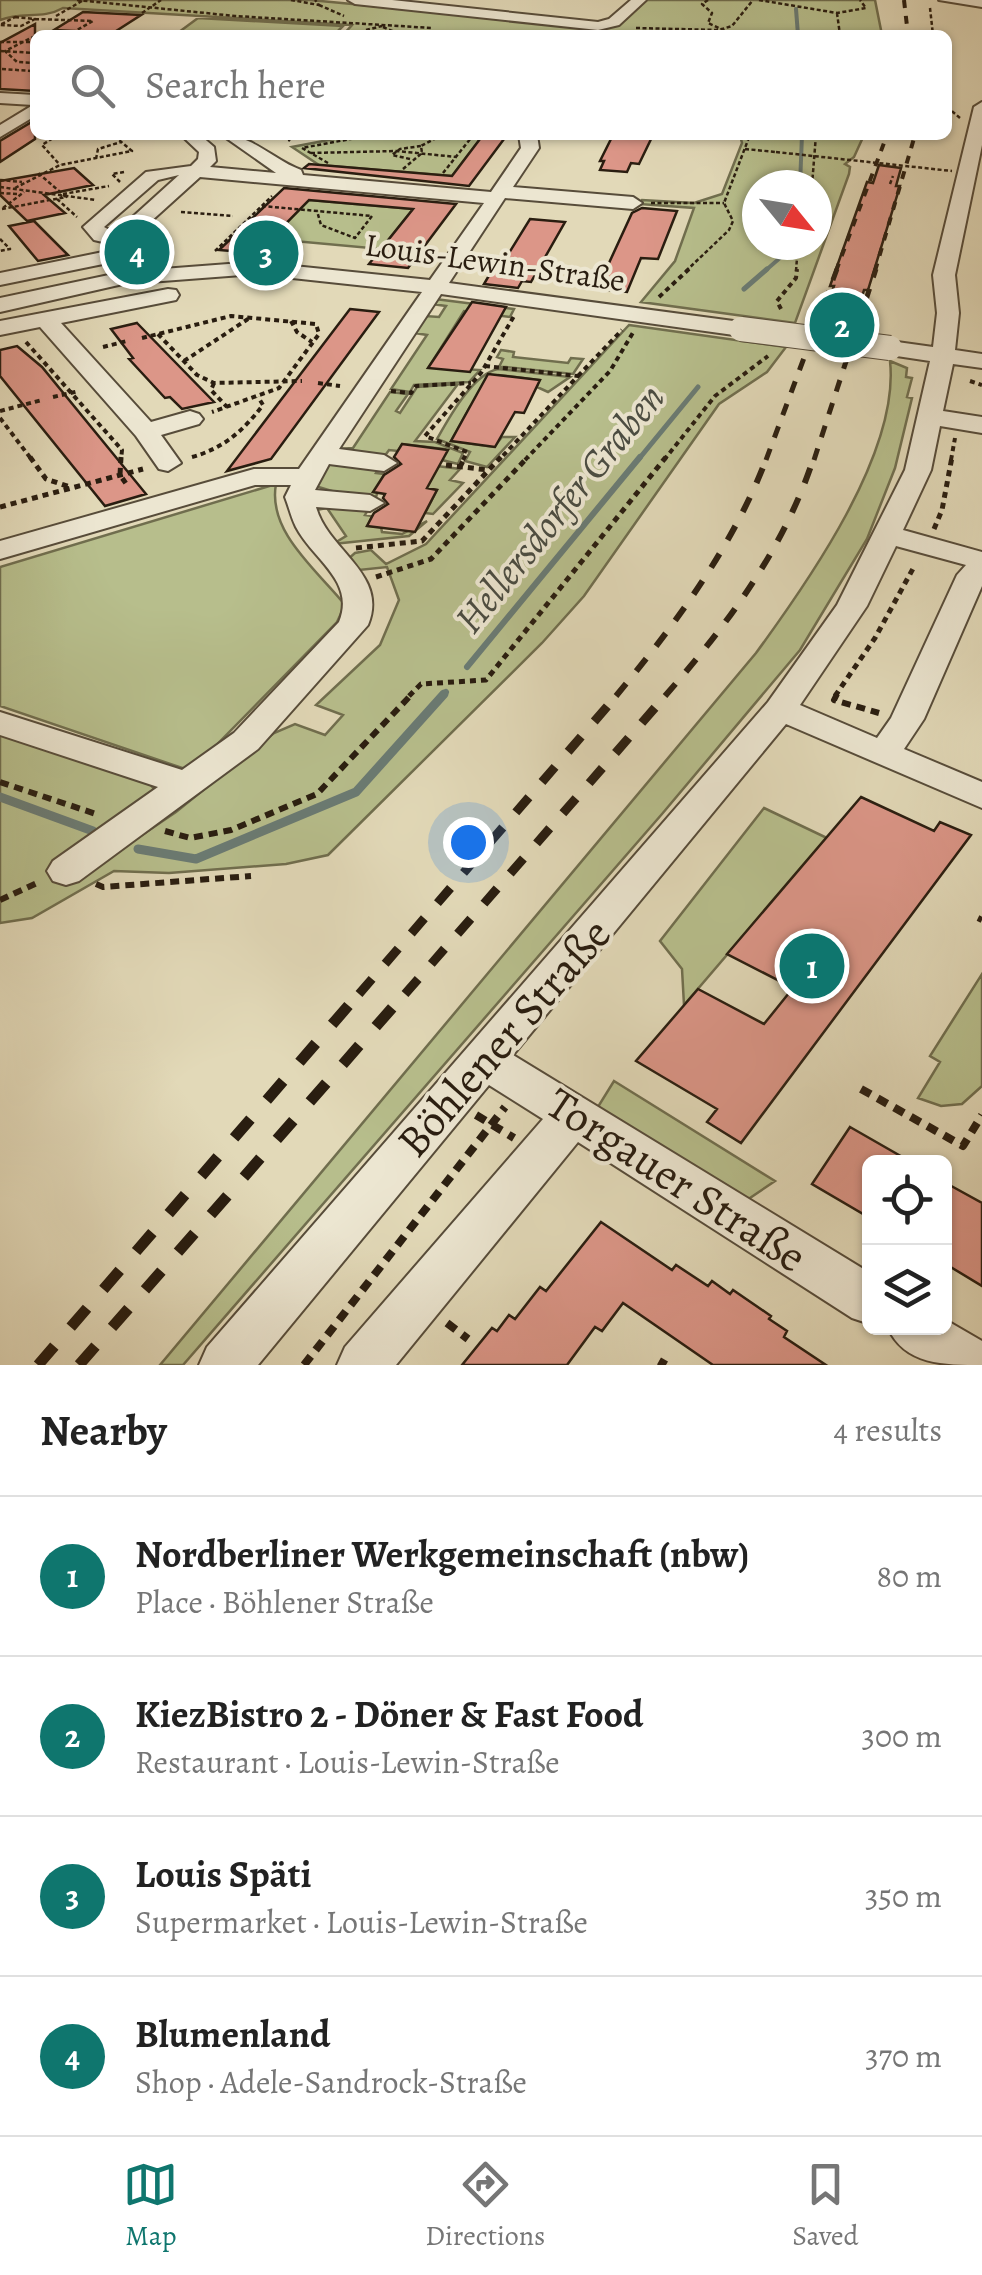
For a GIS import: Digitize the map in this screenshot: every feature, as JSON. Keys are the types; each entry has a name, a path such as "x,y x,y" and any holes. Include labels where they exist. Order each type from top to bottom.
{"street":[{"path":"355,0 608,25 640,0"},
{"path":"512,15 530,0"},
{"path":"946,2 982,3"},
{"path":"0,98 30,100"},
{"name":"Böhlener Straße","path":"225,1365 780,709 852,606 890,535 918,470 957,421 944,344 948,313 944,275 982,107"},
{"path":"0,132 30,113"},
{"path":"0,280 116,248 197,172 209,155 196,140"},
{"path":"239,140 298,178"},
{"path":"66,871 246,741 354,625 360,603 354,583 310,532 309,476 530,148 529,140"},
{"path":"124,278 116,248 93,227 122,193 152,176 179,170 633,203"},
{"path":"440,242 464,244"},
{"name":"Louis-Lewin-Straße","path":"0,305 124,278 255,268 428,296 890,348 982,338"},
{"name":"Louis-Lewin-Straße","path":"6,327 141,298 203,290 428,296"},
{"path":"46,319 166,458"},
{"name":"Louis-Lewin-Straße","path":"944,344 976,371"},
{"path":"146,432 190,420"},
{"path":"0,550 254,477 309,476 384,463"},
{"path":"309,476 370,503"},
{"path":"884,753 906,722 972,575 982,564 890,535"},
{"path":"780,709 982,796"},
{"path":"0,724 189,785"},
{"name":"Torgauer Straße","path":"483,1059 526,1082 572,1117 862,1295"},
{"path":"363,1365 572,1117"},
{"path":"925,1335 974,1365"}],"path":[{"path":"76,0 441,29"},
{"path":"57,16 84,0"},
{"path":"291,0 319,6 315,0"},
{"path":"708,0 702,4 712,13 707,21 723,29"},
{"path":"608,25 723,29 732,26 752,0"},
{"path":"759,0 837,13 866,8 860,0"},
{"path":"808,0 814,8"},
{"path":"929,2 932,30"},
{"path":"142,14 157,4"},
{"path":"837,13 839,30"},
{"path":"0,25 15,17 57,16 93,22 78,30"},
{"path":"0,25 21,26 35,19"},
{"path":"366,30 369,24"},
{"path":"366,30 382,26"},
{"path":"47,30 51,28"},
{"path":"2,51 30,38"},
{"path":"1,39 30,42"},
{"path":"2,51 30,54"},
{"path":"2,51 16,61 30,62"},
{"path":"1,69 16,61"},
{"path":"1,69 30,72"},
{"path":"51,140 42,146 60,165"},
{"path":"15,188 60,165 132,152 119,140"},
{"path":"342,140 300,147 324,162 344,164"},
{"path":"309,153 396,150 432,140"},
{"path":"432,172 446,173 470,140"},
{"path":"652,302 729,230 732,221 724,203 745,140"},
{"path":"813,170 816,140"},
{"path":"96,158 98,149 121,142"},
{"path":"421,146 422,153"},
{"path":"744,149 896,166 965,184"},
{"path":"396,150 457,158"},
{"path":"396,150 394,157 410,159"},
{"path":"417,170 403,169 410,159 422,153"},
{"path":"38,173 64,196"},
{"path":"890,184 892,176"},
{"path":"229,254 215,251 298,178"},
{"path":"0,187 24,182"},
{"path":"0,187 64,196 122,193"},
{"path":"0,187 22,193"},
{"path":"1,210 22,193"},
{"path":"1,210 64,196 122,193"},
{"path":"57,198 78,218"},
{"path":"633,203 724,203"},
{"path":"262,206 317,211 336,213 372,216 355,238 321,225 316,219 317,211"},
{"path":"177,212 249,218"},
{"path":"0,239 10,250 0,251"},
{"path":"151,250 158,244 164,245"},
{"path":"784,316 777,301 796,278 797,260"},
{"path":"460,467 467,452 425,436 485,366 518,309"},
{"path":"142,338 230,316 316,324 318,334 271,392 190,420"},
{"path":"184,361 250,317"},
{"path":"291,321 303,338 312,342"},
{"path":"354,583 410,569 431,559 610,371 640,323"},
{"path":"325,551 422,541 627,324"},
{"path":"6,327 122,450 120,475 126,485"},
{"path":"158,334 197,375 214,383 302,381"},
{"path":"104,347 126,341"},
{"path":"0,782 190,838 232,830 317,794 421,684 486,680 716,396 767,359 774,342"},
{"path":"498,343 509,347"},
{"path":"485,366 578,376"},
{"path":"976,371 982,386"},
{"path":"214,383 211,390 226,407"},
{"path":"367,388 411,393 416,386 472,383"},
{"path":"0,411 42,400"},
{"path":"0,418 46,479 72,487"},
{"path":"906,722 834,700 942,510 957,421"},
{"path":"446,465 490,470"},
{"path":"0,900 66,871 103,887 252,876"},
{"path":"304,1365 526,1082"},
{"path":"861,1089 963,1146 982,1115"},
{"path":"448,1100 540,1154"}],"green space":[{"path":"0,0 310,0 605,28 642,0 875,0 881,30 348,30 352,25 63,8 0,20"},
{"path":"198,18 343,26 339,30 182,30"},
{"path":"329,140 479,140 452,176 319,165 292,147"},
{"path":"741,140 862,140 854,157 845,164 850,167 849,174 832,221 832,170 742,170 742,260 818,260 795,323 641,302 675,261 694,208 639,204 642,200 694,203 722,194"},
{"path":"275,197 413,209 381,249 272,239 294,214 259,211"},
{"path":"435,299 514,309 510,317 464,311 429,367 480,370 469,382 414,385 410,392 391,389 427,335 415,333 425,316 439,317 446,306 432,304"},
{"path":"629,325 786,347 767,372 719,404 584,596 542,643 328,855 286,864 169,873 114,871 32,918 0,923 0,734 150,784 154,789 151,797 111,856 176,812 274,733 295,724 325,735 343,715 316,705 380,645 399,600 387,567 359,570 348,559 355,553 371,550 386,564 426,544"},
{"path":"501,350 514,352 513,357 568,363 571,358 583,359 573,374 499,367 503,359 497,357"},
{"path":"890,361 907,368 906,377 912,378 907,397 912,398 895,468 867,539 800,650 183,1365 160,1365 756,653 824,553 866,475 881,435 889,397"},
{"path":"498,369 570,377 548,392 537,387 539,380 499,375 481,408 470,407 451,441 494,447 502,437 515,437 487,467 465,461 470,452 437,439 471,387"},
{"path":"458,384 415,441 435,442 463,453 458,464 442,460 445,449 402,444 398,451 389,450 384,457 336,449 353,448 390,392 408,394 396,411 400,413 417,387"},
{"path":"326,464 380,466 376,473 384,474 376,497 312,485"},
{"path":"437,466 460,469 450,480 463,483 433,514 425,513 437,490 425,488"},
{"path":"276,484 275,502 287,534 345,605 337,622 191,771 0,706 0,567"},
{"path":"321,502 369,508 365,515 372,516 368,526 381,527 382,532 402,534 427,521 409,536 333,544 346,536 327,508 311,511"},
{"path":"764,808 827,838 684,1005 682,969 660,941"},
{"path":"982,974 982,1086 962,1104 941,1106 918,1098 940,1062 930,1056"},
{"path":"614,1081 775,1181 744,1202 596,1110"}],"building":[{"path":"83,12 141,15 118,30 54,30"},
{"path":"35,24 35,30 30,30 30,91 0,89 0,43"},
{"path":"30,123 30,140 33,140 0,162 0,141"},
{"path":"479,140 503,140 469,186 304,168 309,164 452,176"},
{"path":"610,140 651,140 639,164 631,163 627,172 600,170 604,161 600,161"},
{"path":"879,165 901,168 896,186 900,186 868,290 864,290 853,328 821,324 834,286 830,286 867,182 873,183"},
{"path":"74,168 93,185 44,195 65,213 27,221 0,195 0,181"},
{"path":"284,188 456,204 408,268 369,264 413,209 309,200 257,253 219,250"},
{"path":"642,208 677,211 658,259 641,258 627,292 597,289 632,213"},
{"path":"530,219 565,222 531,282 522,281 518,288 484,284 498,260 504,261"},
{"path":"34,221 68,255 38,261 9,226"},
{"path":"472,302 506,307 470,372 428,368"},
{"path":"350,309 379,312 271,459 227,471"},
{"path":"137,323 214,402 182,409 170,397 165,398 129,359 133,358 111,329"},
{"path":"17,346 42,367 146,494 105,506 0,376 0,350"},
{"path":"488,374 540,380 524,413 515,412 495,447 451,441"},
{"path":"402,444 448,450 427,488 437,490 415,532 367,526 374,513 388,504 383,498 385,494 373,492 384,475 401,464 394,457"},
{"path":"861,797 934,831 940,822 971,835 741,1143 707,1122 717,1109 636,1061 698,989 764,1024 793,988 727,954"},
{"path":"850,1127 899,1155 862,1155 862,1213 812,1184"},
{"path":"952,1186 982,1203 982,1286 952,1268"},
{"path":"601,1222 672,1270 676,1265 708,1286 712,1281 730,1294 733,1290 771,1316 769,1319 787,1331 784,1337 826,1365 713,1365 623,1303 602,1331 595,1327 567,1365 462,1365 492,1328 497,1331 509,1315 515,1319 540,1287 546,1291"}],"waterway":[{"name":"Hellersdorfer Graben","path":"796,9 798,30"},
{"name":"Hellersdorfer Graben","path":"801,170 802,140"},
{"name":"Hellersdorfer Graben","path":"765,271 778,260"},
{"name":"Hellersdorfer Graben","path":"744,289 767,269"},
{"name":"Hellersdorfer Graben","path":"638,460 698,387"},
{"name":"Hellersdorfer Graben","path":"467,667 640,457"},
{"name":"Hellersdorfer Graben","path":"138,849 196,859 356,792 444,694"},
{"name":"Hellersdorfer Graben","path":"0,797 93,831"}],"railway":[{"path":"904,0 907,30"},
{"path":"836,271 885,140"},
{"path":"875,271 914,140"},
{"path":"766,460 837,269"},
{"path":"814,460 876,269"},
{"path":"616,696 660,641 720,553 767,457"},
{"path":"665,696 752,584 787,523 814,457"},
{"path":"359,994 618,694"},
{"path":"405,994 667,694"},
{"path":"38,1365 361,991"},
{"path":"79,1365 407,991"}],"place":[{"name":"Blumenland","path":"137,252"},
{"name":"Louis Späti","path":"266,253"},
{"name":"KiezBistro 2 - Döner & Fast Food","path":"842,325"},
{"name":"Nordberliner Werkgemeinschaft (nbw)","path":"812,966"}]}
